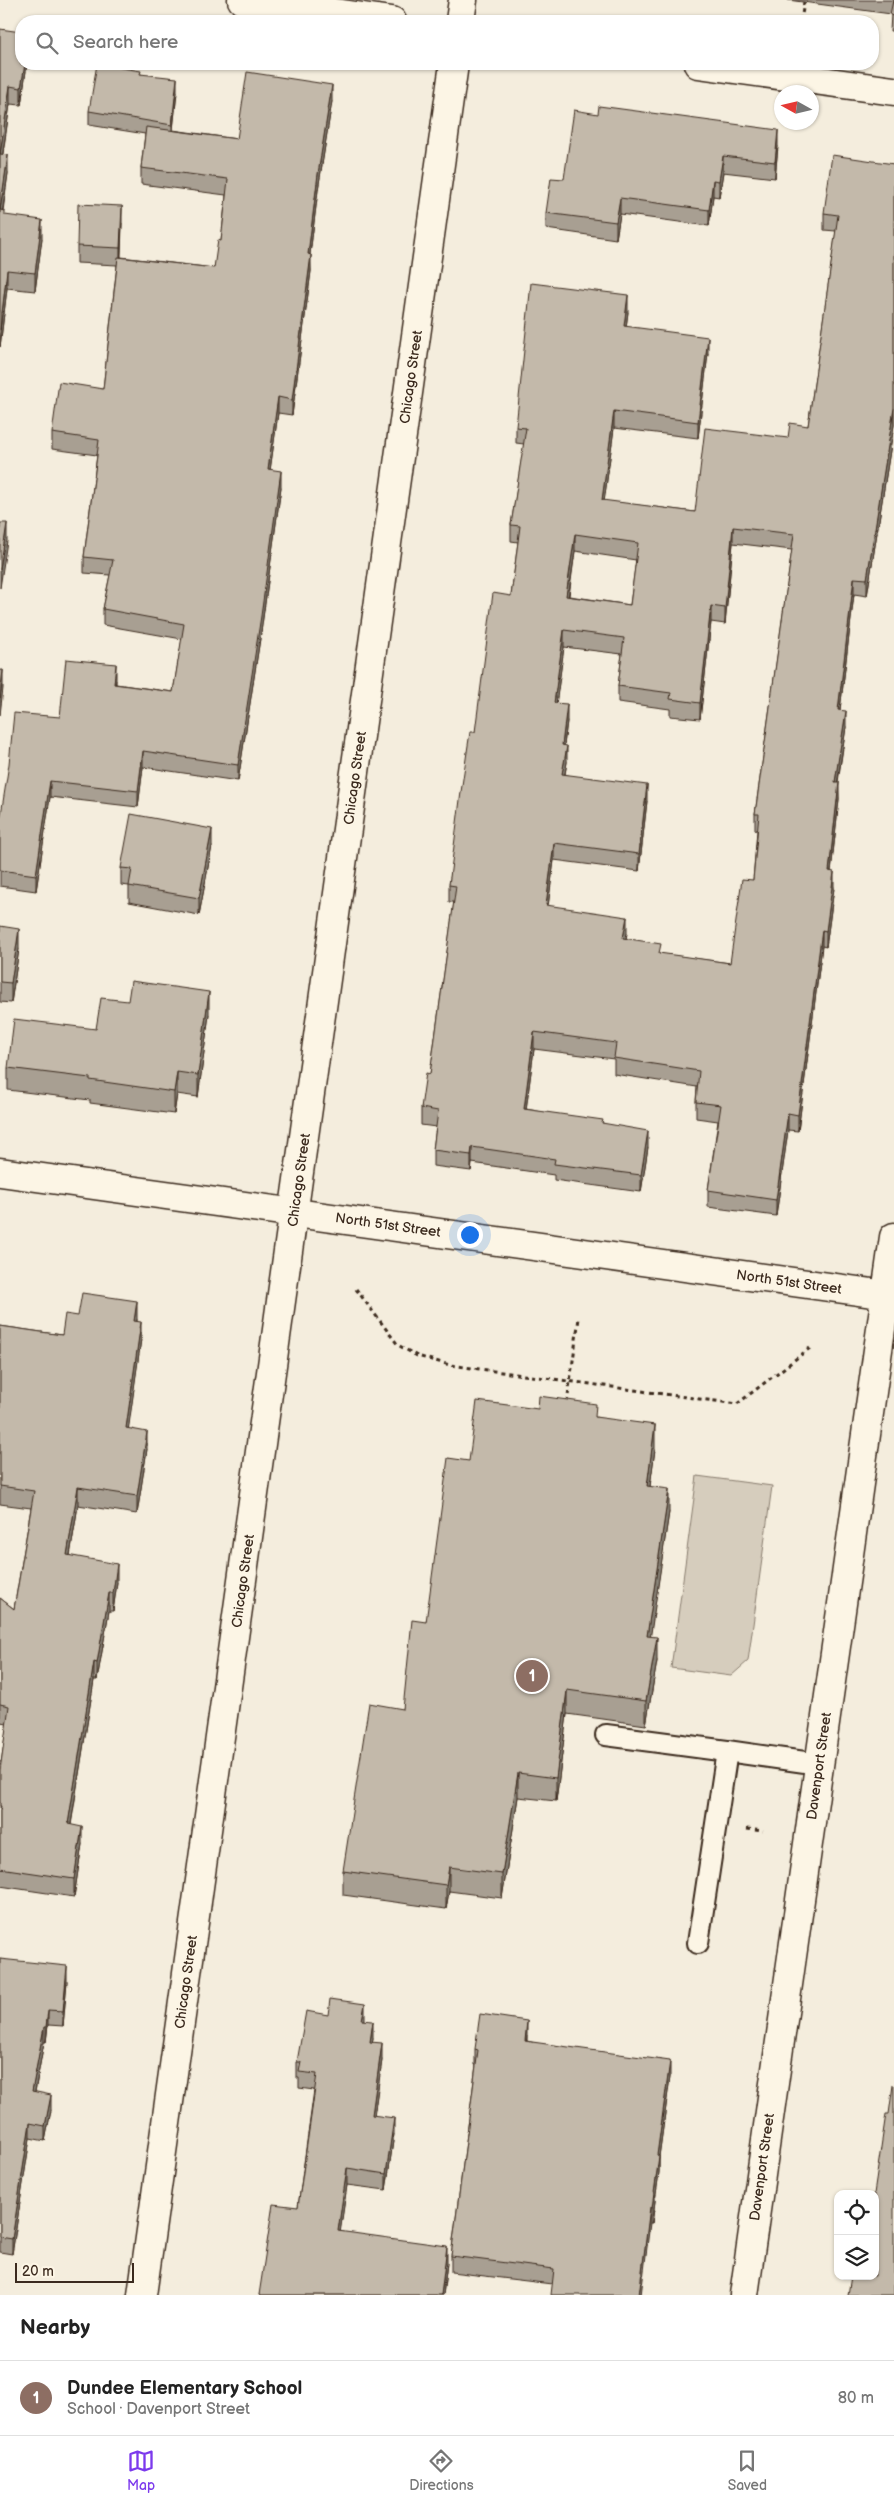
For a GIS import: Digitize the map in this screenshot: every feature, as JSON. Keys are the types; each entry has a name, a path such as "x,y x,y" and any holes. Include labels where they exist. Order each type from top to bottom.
{"street":[{"path":"242,0 349,15"},
{"path":"461,15 463,0"},
{"name":"Chicago Street","path":"142,2295 295,1212 453,70"},
{"path":"742,70 894,91"},
{"name":"North 51st Street","path":"0,1172 890,1296"},
{"name":"Davenport Street","path":"744,2295 819,1764 890,1296 894,1237"}],"lane":[{"path":"606,1735 819,1764"},
{"path":"698,1943 727,1751"}],"path":[{"path":"802,15 804,2"},
{"path":"356,1289 398,1345 417,1356 450,1365 737,1404 810,1348"},
{"path":"567,1406 579,1318"}],"shaded area":[{"path":"697,1476 772,1486 748,1661 731,1676 671,1668"}],"building":[{"path":"894,0 894,16 890,15"},
{"path":"0,29 15,31 15,70 24,70 21,88 10,86 0,154"},
{"path":"96,70 135,70 141,71 140,74 177,78 172,125 89,111"},
{"path":"247,72 332,85 318,174 308,254 311,255 292,400 278,397 268,469 281,471 238,765 143,751 138,791 50,781 36,875 0,870 0,821 9,764 14,713 60,717 66,659 116,664 114,684 173,692 184,624 103,609 113,560 84,557 99,440 52,433 59,382 103,389 118,257 214,268 218,240 221,241 228,179 141,168 146,127 237,139"},
{"path":"599,106 778,130 775,162 723,156 719,181 713,180 709,210 620,198 616,222 546,213 551,178 564,179 574,110 598,114"},
{"path":"0,154 8,155 0,210"},
{"path":"832,155 894,164 894,408 867,579 854,578 838,710 846,711 835,782 839,782 829,871 834,872 826,931 822,930 798,1115 788,1113 776,1200 708,1190 721,1105 696,1102 699,1071 614,1058 616,1043 534,1032 524,1109 603,1120 602,1123 648,1131 641,1175 554,1164 555,1159 472,1147 471,1155 433,1150 438,1111 421,1108 426,1073 430,1074 456,886 449,885 461,792 470,732 475,732 493,593 511,596 520,526 511,525 526,428 516,427 531,283 628,295 624,326 708,337 698,422 614,411 602,500 695,512 705,428 788,438 790,423 808,426 838,215 824,213","holes":["733,527 794,534 755,814 759,814 753,880 742,879 730,963 659,953 661,944 623,938 627,917 546,905 554,843 639,854 647,785 562,774 567,746 562,745 567,704 554,703 564,630 624,638 618,686 671,693 670,699 700,703 711,606 725,608","575,534 638,543 630,605 566,596"]},
{"path":"78,204 122,206 120,248 77,246"},
{"path":"0,210 5,211 5,215 42,220 35,273 7,270 0,330"},
{"path":"0,523 7,523 0,570"},
{"path":"0,670 3,670 0,698"},
{"path":"131,814 212,829 199,898 129,886 132,869 121,868"},
{"path":"0,926 19,929 11,983 0,982"},
{"path":"131,981 209,992 198,1075 177,1072 174,1092 90,1080 90,1078 8,1068 14,1019 96,1029 101,998 128,1001"},
{"path":"82,1293 137,1301 134,1321 141,1322 126,1428 147,1432 137,1496 78,1487 67,1555 117,1564 113,1593 109,1593 97,1663 94,1662 68,1824 82,1827 74,1879 0,1868 0,1770 9,1706 0,1704 0,1598 14,1609 34,1491 0,1486 0,1326 62,1335 65,1314 78,1316"},
{"path":"539,1396 596,1404 595,1417 655,1425 647,1486 669,1489 647,1636 657,1637 646,1701 567,1690 556,1778 518,1773 502,1874 449,1867 446,1885 343,1871 369,1703 403,1709 412,1620 426,1622 448,1458 469,1461 477,1401 538,1409"},
{"path":"0,1959 67,1966 63,2011 48,2010 46,2027 44,2027 32,2091 51,2095 45,2126 30,2123 12,2239 0,2237"},
{"path":"330,1999 365,2004 362,2020 373,2021 370,2042 382,2043 372,2115 394,2118 386,2174 347,2168 338,2231 447,2246 441,2295 259,2295 273,2204 298,2207 317,2074 299,2072 301,2062 297,2062 306,2011 328,2015"},
{"path":"480,2014 527,2021 525,2041 670,2061 657,2155 659,2156 652,2208 650,2207 639,2295 551,2295 554,2269 451,2256 478,2050 475,2049"},
{"path":"894,2085 894,2295 848,2295 850,2280 879,2280 879,2190 875,2190 886,2114 889,2114"}],"place":[{"name":"Dundee Elementary School","path":"532,1676"}]}
